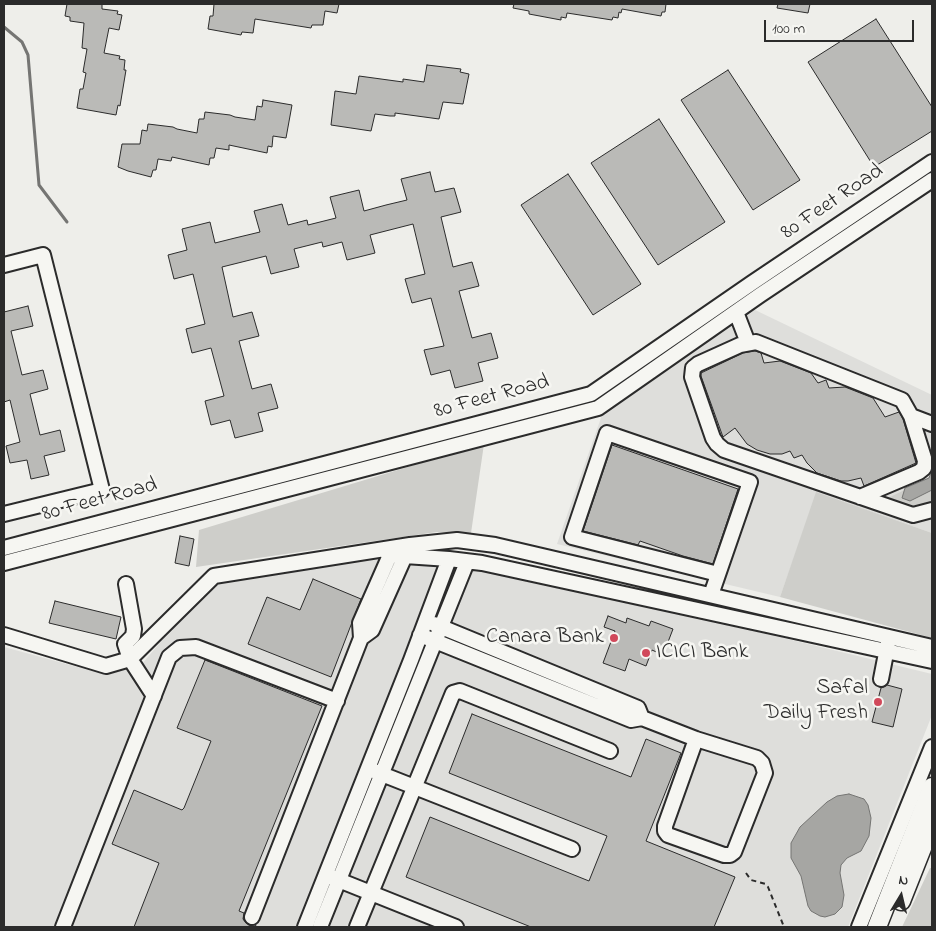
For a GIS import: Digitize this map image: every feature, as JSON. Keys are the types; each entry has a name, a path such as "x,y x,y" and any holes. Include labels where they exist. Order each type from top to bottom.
{"main road":[{"path":"877,927 932,787"},
{"path":"890,927 932,823"}],"street":[{"name":"80 Feet Road","path":"4,548 591,394 932,162"},
{"name":"80 Feet Road","path":"4,563 598,408 932,180"},
{"path":"4,265 43,255 102,490 4,514"},
{"path":"736,312 748,343"},
{"path":"860,497 919,472 924,468 926,461 911,416 902,400 756,342 748,343 698,364 691,372 717,444 724,450 860,497 913,515 932,510"},
{"path":"911,416 932,424"},
{"path":"710,595 718,574 750,482 607,433 572,537 718,574"},
{"path":"4,636 106,666 130,659 214,576 387,553 410,545 458,540 495,545 932,647"},
{"path":"387,553 482,563 932,662"},
{"path":"252,917 361,638 360,624 387,553"},
{"path":"361,638 372,630 405,556"},
{"path":"305,927 369,768 449,559"},
{"path":"320,927 467,562"},
{"path":"126,584 134,636 125,644 130,659 154,696"},
{"path":"426,620 638,708 642,718"},
{"path":"420,635 631,720 642,718 696,739 757,758 762,763 765,772 734,852 730,855 724,855 668,835 665,831 664,826 696,739"},
{"path":"881,679 889,637"},
{"path":"63,927 169,657 180,648 196,647 337,701"},
{"path":"356,927 453,693 460,691 610,751"},
{"path":"859,927 932,747"},
{"path":"369,768 572,849"},
{"path":"326,875 456,927"}],"path":[{"path":"746,872 751,880 766,884 784,927"}],"shaded area":[{"path":"753,309 932,395 932,533 817,493 780,597 557,544 602,415"},
{"path":"484,444 471,533 437,532 196,567 199,530"},
{"path":"932,470 932,508 919,513 884,500 929,478"},
{"path":"932,470 932,490 910,501 902,498 905,488 929,478"},
{"path":"816,492 932,533 932,638 780,597"},
{"path":"381,556 499,569 932,674 932,715 848,927 4,927 4,647 107,675 142,664 200,595 225,577"},
{"path":"849,794 864,799 868,805 871,818 869,836 861,851 847,858 841,865 840,873 844,895 842,907 835,914 825,917 820,916 811,911 808,906 801,876 791,858 791,843 800,827 827,802 837,796"},
{"path":"930,868 932,868 932,927 902,927"}],"building":[{"path":"67,4 102,4 102,9 118,11 117,14 122,15 119,30 109,28 104,53 120,56 119,59 125,60 124,70 126,70 120,106 118,105 116,115 77,108 80,89 83,89 86,73 83,72 87,49 82,48 84,23 70,21 70,17 65,16"},
{"path":"214,4 339,4 337,13 325,11 323,25 312,25 311,28 255,19 253,33 242,32 241,35 208,29 210,16 213,16"},
{"path":"514,4 666,4 665,12 662,12 661,16 622,9 621,13 619,12 618,18 613,17 612,20 567,13 566,18 561,17 561,20 529,14 529,11 513,8"},
{"path":"778,4 810,4 808,13 777,8"},
{"path":"876,19 932,107 932,131 874,167 808,62"},
{"path":"427,65 461,69 460,72 469,74 463,104 443,102 439,119 395,113 395,116 375,114 371,131 331,125 335,91 356,94 359,76 403,82 403,79 424,82"},
{"path":"728,70 800,180 753,210 681,100"},
{"path":"263,100 292,105 286,138 273,136 272,147 268,146 267,153 229,145 229,150 216,148 214,158 210,158 209,165 172,157 171,161 158,159 156,170 153,170 151,177 118,167 122,144 140,144 142,130 147,131 148,124 173,127 197,133 199,119 204,119 205,112 255,120 257,106 262,107"},
{"path":"659,119 725,222 658,265 591,163"},
{"path":"430,172 435,192 454,188 461,212 441,217 453,267 472,262 479,286 459,291 472,338 491,333 498,358 478,363 483,381 455,388 450,370 431,375 424,350 444,346 431,298 412,303 405,279 425,274 413,224 370,235 375,253 347,260 342,242 323,247 322,242 294,249 299,267 271,274 266,256 222,267 233,317 252,312 259,336 239,341 252,389 271,384 278,408 258,413 263,431 235,438 230,420 211,425 205,401 224,396 211,348 192,353 186,329 205,324 193,274 174,279 168,255 187,250 182,229 210,222 215,243 260,232 254,211 282,204 288,225 307,220 308,225 336,218 330,197 359,190 364,211 407,200 401,179"},
{"path":"568,174 641,284 593,315 521,205"},
{"path":"28,306 33,326 11,331 22,375 43,370 48,389 30,394 40,435 60,430 65,451 44,456 49,475 31,479 27,460 10,463 6,446 20,442 10,400 4,402 4,312"},
{"path":"755,351 761,353 764,363 780,361 811,373 818,383 826,380 829,388 845,387 873,398 885,417 899,412 903,419 916,463 864,486 861,478 841,481 817,473 802,455 794,458 790,451 782,454 770,454 757,450 747,444 735,428 723,437 701,373 743,353"},
{"path":"612,445 738,489 713,564 640,541 638,545 583,531"},
{"path":"180,536 194,539 189,566 175,563"},
{"path":"313,579 361,599 331,677 248,644 267,597 300,610"},
{"path":"55,601 121,617 116,639 49,623"},
{"path":"608,616 626,623 627,618 649,626 651,621 673,629 663,655 652,650 646,666 629,659 625,671 603,663 615,631 604,627"},
{"path":"205,660 322,706 239,911 244,913 243,919 246,923 256,925 255,927 134,927 159,863 112,844 134,790 182,810 184,808 211,741 177,728"},
{"path":"887,685 902,689 893,727 872,722 881,688"},
{"path":"472,714 631,777 646,739 681,753 646,841 735,877 714,927 531,927 406,877 430,817 589,881 607,836 449,773"}],"waterway":[{"path":"4,27 22,42 28,55 39,185 67,222"}],"place":[{"name":"Canara Bank","path":"614,638"},
{"name":"ICICI Bank","path":"646,653"},
{"name":"Safal Daily Fresh","path":"878,702"}]}
